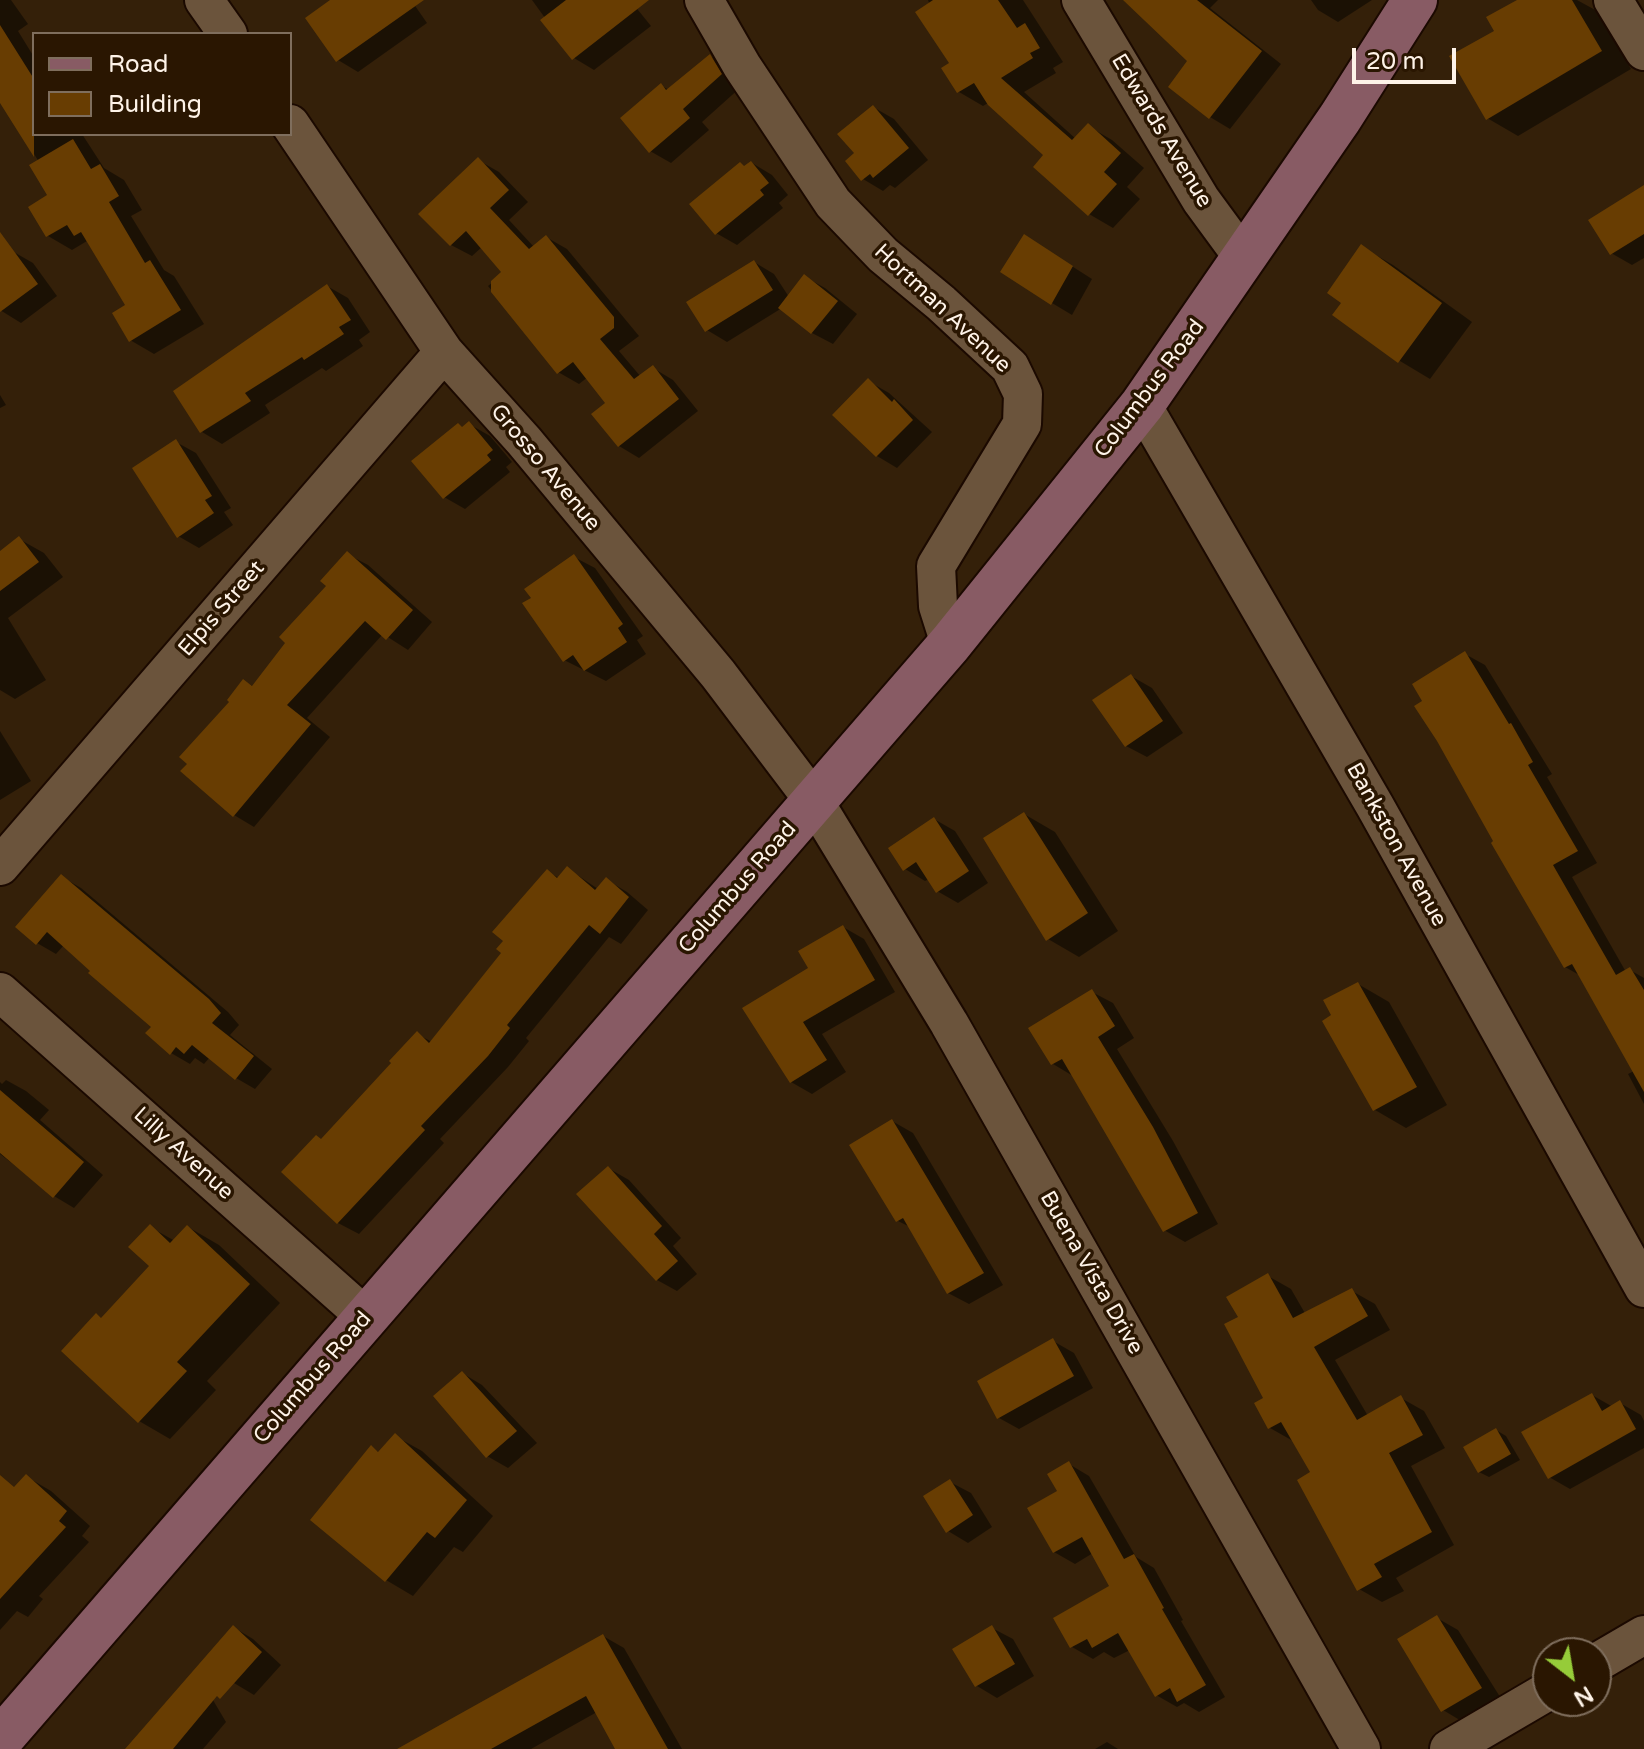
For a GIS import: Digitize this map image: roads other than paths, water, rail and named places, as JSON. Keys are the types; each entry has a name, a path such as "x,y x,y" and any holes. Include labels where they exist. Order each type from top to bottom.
{"street":[{"path":"204,0 227,32"},
{"name":"Hortman Avenue","path":"704,0 742,66 833,203 883,255 1010,367 1023,394 1022,424 936,566 938,606 950,644"},
{"name":"Edwards Avenue","path":"1081,0 1201,200 1245,260"},
{"name":"Columbus Road","path":"7,1741 366,1317 950,644 1142,405 1245,260 1415,0"},
{"path":"1613,0 1644,51"},
{"name":"Grosso Avenue","path":"292,127 444,352 524,441 718,674 814,801"},
{"name":"Elpis Street","path":"0,866 444,352"},
{"name":"Bankston Avenue","path":"1142,405 1375,806 1644,1288"},
{"name":"Buena Vista Drive","path":"814,801 949,1023 1361,1749"},
{"name":"Lilly Avenue","path":"0,992 366,1317"},
{"path":"1612,1654 1644,1635"},
{"path":"1449,1749 1532,1700"}]}
